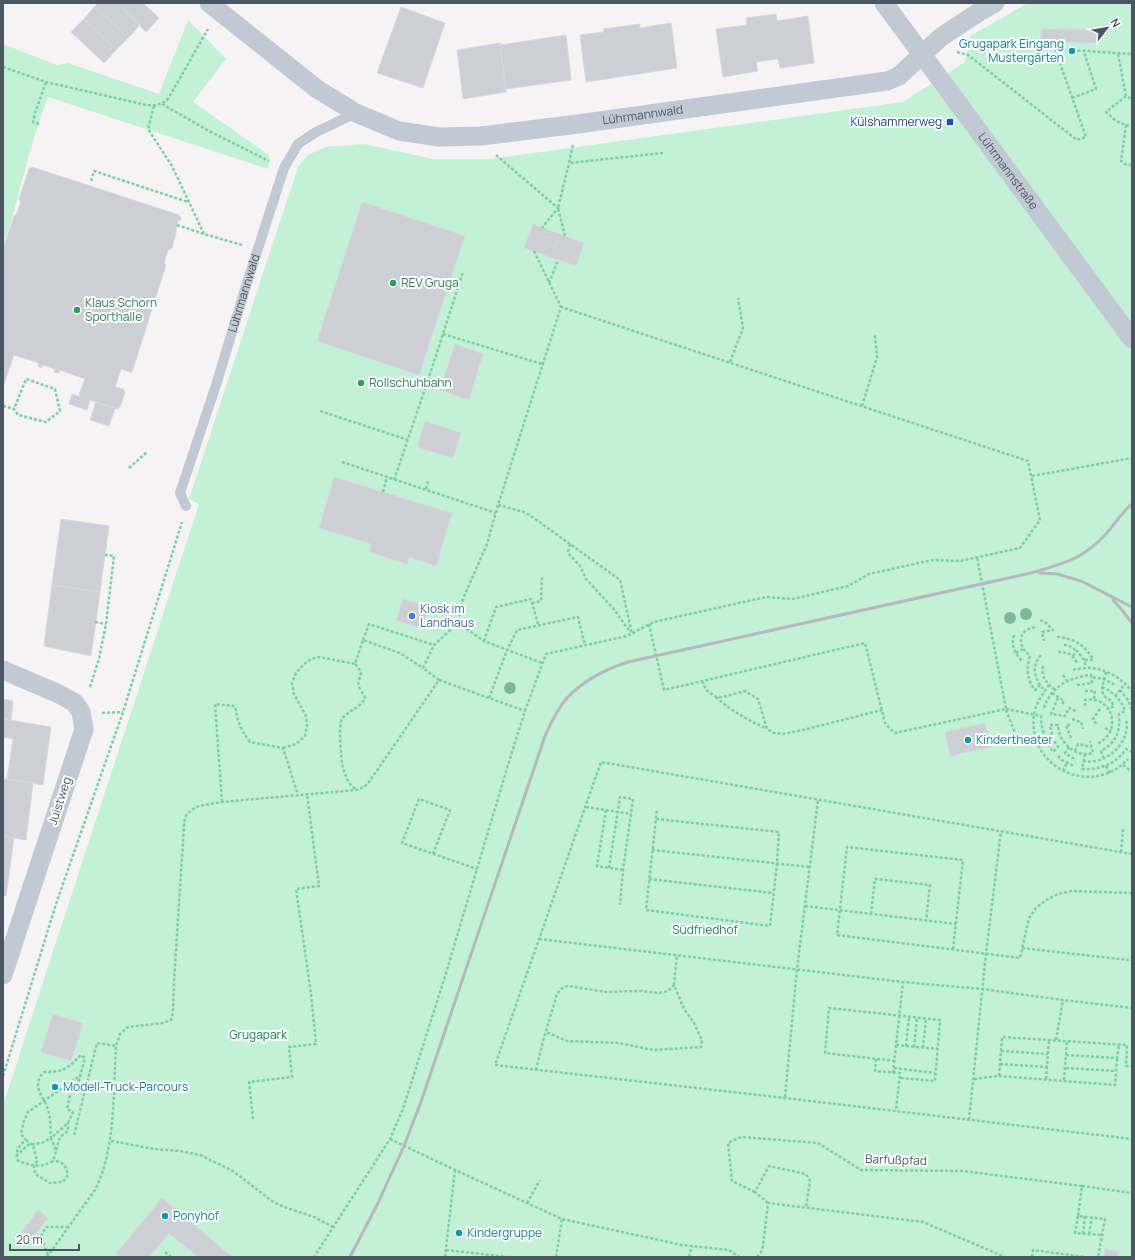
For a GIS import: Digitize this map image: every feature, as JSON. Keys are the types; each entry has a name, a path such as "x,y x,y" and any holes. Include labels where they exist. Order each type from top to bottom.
{"street":[{"name":"Lührmannstraße","path":"884,3 1132,339"},
{"path":"922,54 941,37 995,3"},
{"name":"Lührmannwald","path":"214,7 317,89 356,113 399,132 439,138 481,136 578,124 887,82 899,76 922,54"},
{"name":"Juistweg","path":"3,670 60,694 75,703 81,712 84,729 3,975"}],"lane":[{"name":"Lührmannwald","path":"186,506 180,493 218,382 245,289 284,168 298,144 316,132 356,113"}],"path":[{"path":"3,67 46,82 146,105 154,106 162,104 168,99 214,7"},
{"path":"951,50 968,55 1077,140 1086,138 1055,49 1132,54"},
{"path":"1072,98 1096,89 1084,52"},
{"path":"1118,54 1126,96"},
{"path":"39,124 33,122 46,82"},
{"path":"1126,96 1132,99"},
{"path":"1126,96 1106,112 1116,121 1132,126"},
{"path":"162,104 244,149 284,168"},
{"path":"154,106 148,129 172,166 204,234"},
{"path":"542,228 558,208 578,124"},
{"path":"1126,125 1121,161 1125,164 1132,164"},
{"path":"481,136 498,158 558,208 565,236"},
{"path":"569,164 663,153"},
{"path":"91,181 94,171 189,202"},
{"path":"177,224 204,234 258,250"},
{"path":"423,668 434,645 458,623 463,599 487,544 560,307 534,251"},
{"path":"549,283 558,260"},
{"path":"394,480 463,272"},
{"path":"730,362 743,328 738,298"},
{"path":"314,1257 390,1138 403,1109 446,973 525,711 546,654 632,634 654,622 766,597 793,599 848,586 869,574 932,560 960,561 1020,548 1040,520 1028,461 560,307"},
{"path":"443,334 542,364"},
{"path":"862,406 878,357 875,335"},
{"path":"3,406 14,409 18,415 46,422 60,411 55,389 26,379 14,409"},
{"path":"320,411 408,440"},
{"path":"129,468 147,452"},
{"path":"1032,476 1132,458"},
{"path":"342,462 496,513"},
{"path":"383,492 387,478"},
{"path":"426,489 428,481"},
{"path":"498,505 524,512 531,516 620,580 632,634"},
{"path":"3,1076 56,904 123,712 186,506"},
{"path":"570,544 568,551 569,554 580,566 586,579 618,614 632,634"},
{"path":"88,693 99,659 106,624 114,556 105,555"},
{"path":"977,557 1006,710 1017,738"},
{"path":"532,603 541,601 542,576"},
{"path":"484,642 496,607 531,599 538,624"},
{"path":"489,698 517,630 538,624 578,617 585,645"},
{"path":"1040,620 1045,622 1053,630 1042,632 1044,641"},
{"path":"95,622 106,624"},
{"path":"458,623 484,642 542,663"},
{"path":"355,664 369,624 434,645"},
{"path":"650,624 664,690 865,642 885,723 890,730 895,733 1006,710 1041,716 1041,724 1044,734 1047,742 1054,752 1058,747 1051,733 1050,725 1058,725 1060,736 1064,743 1075,751 1085,754 1093,753 1090,741"},
{"path":"1030,656 1023,649 1020,642 1027,630 1035,627"},
{"path":"1014,635 1012,643 1016,653 1022,661"},
{"path":"1057,637 1072,639 1082,645 1093,660 1084,660"},
{"path":"363,640 400,653 439,680 525,711"},
{"path":"1064,645 1077,650 1084,660 1086,667"},
{"path":"1016,653 1023,649"},
{"path":"1073,656 1077,650"},
{"path":"1033,652 1030,656 1028,666 1029,679 1035,690 1040,685"},
{"path":"1058,652 1068,653 1073,656 1077,663"},
{"path":"1041,655 1035,668 1035,675 1045,691"},
{"path":"222,802 215,704 235,706 241,731 250,742 283,748 296,744 305,736 307,726 306,716 294,694 292,683 296,674 304,664 311,659 319,657 355,664 360,671 361,676 358,683 359,688 364,694 365,698 360,705 343,718 340,727 343,768 349,784 356,790"},
{"path":"1043,666 1042,675 1044,680 1055,690"},
{"path":"1073,670 1086,667 1106,672 1119,679 1132,692"},
{"path":"1106,672 1102,687 1102,695 1111,701 1114,706 1108,710"},
{"path":"1063,675 1067,681"},
{"path":"1044,708 1046,702 1055,690 1067,681 1080,676 1090,675 1091,677 1104,679 1115,685"},
{"path":"1077,685 1092,683 1091,677"},
{"path":"48,1256 95,1190 100,1180 111,1141 116,1046 120,1034 128,1027 163,1023 171,1020 173,1012 175,958 185,817 191,810 199,806 222,802 356,790 364,787 369,782 439,680"},
{"path":"702,682 706,690 728,708 774,733 783,734 803,730 882,710"},
{"path":"1115,696 1125,684"},
{"path":"1049,685 1036,706 1034,714 1034,732 1043,753 1055,766 1073,776 1101,776 1110,773 1123,765 1128,759"},
{"path":"1102,687 1107,689 1120,700 1124,711 1119,714 1120,725 1116,737 1110,745 1100,751 1104,759"},
{"path":"1120,690 1128,700 1132,710"},
{"path":"716,697 744,691 758,699 767,729"},
{"path":"1085,691 1095,691 1094,699"},
{"path":"1052,693 1058,698 1064,700 1061,706"},
{"path":"1058,698 1051,714 1065,716 1069,708 1076,711"},
{"path":"1085,706 1085,700 1094,699 1104,705 1112,718 1110,732 1104,740 1096,744"},
{"path":"1096,724 1093,719 1100,709"},
{"path":"1072,719 1081,722 1083,729"},
{"path":"1083,761 1094,762 1104,759 1114,751 1123,739 1126,732 1126,719"},
{"path":"1071,724 1066,726 1071,738"},
{"path":"1106,728 1116,737"},
{"path":"1075,751 1078,744 1091,746"},
{"path":"1069,747 1065,753 1076,760"},
{"path":"283,748 298,795"},
{"path":"1085,754 1082,769 1094,769 1106,766 1119,757 1126,749 1132,752"},
{"path":"1058,756 1074,766"},
{"path":"1132,854 601,762 494,1066 1132,1138"},
{"path":"1063,771 1067,762"},
{"path":"1123,765 1132,772"},
{"path":"1106,766 1110,773"},
{"path":"253,1119 249,1082 292,1077 288,1047 316,1044 311,994 296,889 319,886 307,794"},
{"path":"609,868 620,797 633,799 623,870 620,905"},
{"path":"433,854 450,810 419,799 402,843 433,854 477,869"},
{"path":"785,1098 797,969 818,800"},
{"path":"586,807 631,814"},
{"path":"656,819 779,832 770,926 646,910 657,809"},
{"path":"606,810 597,866 623,870"},
{"path":"1121,852 1123,828"},
{"path":"969,1120 982,989 1001,831"},
{"path":"953,950 963,860 847,846 837,935 953,950 986,953 1020,958 1029,918 1036,908 1046,900 1058,894 1071,891 1132,893"},
{"path":"652,850 810,867"},
{"path":"649,879 774,893"},
{"path":"871,914 875,879 930,885 926,921"},
{"path":"805,906 956,924"},
{"path":"539,939 903,982 982,989 1132,1008"},
{"path":"1022,948 1128,960 1132,957"},
{"path":"546,1032 567,1041 619,1043 653,1050 701,1048 702,1040 684,1009 674,984 676,955"},
{"path":"893,1073 903,982"},
{"path":"536,1070 557,994 563,987 568,986 606,992 640,991 659,993 668,991 674,984"},
{"path":"1056,1040 1063,1000"},
{"path":"895,1061 825,1053 829,1008 940,1020 935,1081 900,1078"},
{"path":"906,1046 909,1017"},
{"path":"914,1047 917,1018"},
{"path":"924,1048 926,1019"},
{"path":"999,1076 1002,1037 1127,1045 1126,1066 1132,1066"},
{"path":"1046,1079 1049,1040"},
{"path":"1064,1080 1067,1041"},
{"path":"74,1135 97,1043 116,1046"},
{"path":"896,1045 938,1049"},
{"path":"974,1079 999,1076 1115,1085 1119,1045"},
{"path":"1001,1051 1048,1054"},
{"path":"26,1140 18,1147 16,1156 18,1161 34,1166 47,1165 53,1161 56,1151 60,1137 68,1131 68,1124 72,1112 67,1109 71,1091 77,1088 85,1058 80,1055 69,1068 55,1072 44,1072 39,1078 38,1088 49,1112 50,1138 56,1151"},
{"path":"1066,1055 1117,1058"},
{"path":"876,1059 875,1071 900,1073 896,1111"},
{"path":"1000,1064 1048,1067"},
{"path":"894,1068 935,1073"},
{"path":"1066,1068 1116,1071"},
{"path":"53,1161 60,1162 65,1166 68,1175 63,1182 50,1183 35,1174 34,1166 37,1161 33,1145 21,1134 24,1121 28,1112 81,1075"},
{"path":"16,1156 28,1145 42,1143 68,1124"},
{"name":"Barfußpfad","path":"755,1192 732,1181 728,1143 741,1137 818,1143 861,1170 963,1170 1082,1186"},
{"path":"390,1138 455,1170 562,1219 682,1245 729,1250 739,1257"},
{"path":"111,1141 154,1150 180,1151 200,1155 233,1171 272,1201 284,1207 314,1217 333,1227"},
{"path":"806,1208 810,1182 806,1174 769,1166 755,1192 768,1203 806,1208 923,1222 1005,1257"},
{"path":"445,1257 455,1170"},
{"path":"527,1203 540,1180"},
{"path":"1102,1235 1075,1233 1082,1186 1132,1193"},
{"path":"757,1257 763,1246 768,1203"},
{"path":"1078,1216 1105,1219 1098,1257"},
{"path":"1083,1234 1085,1216"},
{"path":"1089,1234 1092,1217"},
{"path":"556,1257 562,1219"},
{"path":"41,1227 44,1230"},
{"path":"48,1256 41,1236 46,1227 68,1227"},
{"path":"689,1257 692,1246"},
{"path":"446,1250 508,1257"},
{"path":"1032,1257 1033,1250 1085,1257"},
{"path":"165,1252 171,1257"}],"green space":[{"name":"Grugapark","path":"1028,3 1132,3 1132,1257 3,1257 3,1105 199,504 189,499 298,167 308,155 325,147 364,144 433,159 490,159 903,102 965,62 970,36"},
{"path":"188,20 226,59 193,102 269,155 268,169 48,97 35,134 3,249 3,44 57,65 68,63 159,94"}],"building":[{"path":"98,3 117,3 140,25 128,38 95,6"},
{"path":"117,3 143,3 159,18 146,32"},
{"path":"95,6 128,38 116,50 84,19"},
{"path":"401,7 445,23 423,88 377,73"},
{"path":"776,14 777,21 808,16 814,63 780,68 778,59 756,62 758,71 723,77 716,29 747,25 746,18"},
{"path":"84,19 116,50 104,63 71,32"},
{"path":"671,23 677,68 586,82 580,35 604,32 603,29 640,24 640,28"},
{"path":"1041,29 1096,30 1096,43 1041,42"},
{"path":"566,35 571,80 506,89 500,45"},
{"path":"500,43 506,92 463,99 457,50"},
{"name":"Klaus Schorn Sporthalle","path":"32,167 179,215 181,218 181,220 178,221 172,248 168,250 164,263 166,265 132,372 121,369 115,387 123,389 125,392 120,407 117,409 90,400 87,410 69,404 72,394 81,397 79,394 85,379 60,370 59,373 54,372 55,369 43,365 41,368 38,366 39,363 14,355 3,387 3,249 14,216 16,215 21,202 19,199 29,169"},
{"name":"REV Gruga","path":"362,202 465,236 419,375 317,341"},
{"path":"533,224 584,243 576,266 524,248"},
{"path":"547,237 557,240 555,248 545,244"},
{"path":"455,344 483,354 469,400 440,390"},
{"path":"96,402 115,408 109,426 90,420"},
{"path":"425,421 461,433 453,458 417,447"},
{"path":"334,477 452,513 436,566 409,557 407,564 369,552 371,544 319,528"},
{"path":"61,519 109,526 100,592 52,585"},
{"path":"52,585 100,592 91,656 44,646"},
{"name":"Kiosk im Landhaus","path":"403,599 425,606 427,613 423,623 417,627 396,620"},
{"path":"3,699 13,701 11,721 3,719"},
{"path":"3,719 51,727 43,785 7,779 13,739 3,737"},
{"name":"Kindertheater","path":"985,723 991,747 950,756 945,732"},
{"path":"3,779 33,783 26,840 3,836"},
{"path":"3,836 14,838 6,896 3,895"},
{"path":"53,1014 83,1023 71,1061 41,1052"},
{"name":"Ponyhof","path":"162,1198 231,1256 198,1257 169,1233 150,1256 152,1257 119,1257 116,1254"},
{"path":"38,1210 48,1218 32,1239 22,1232"},
{"path":"1105,1249 1119,1251 1118,1257 1104,1257"}],"railway":[{"path":"350,1257 378,1203 404,1146 422,1099 545,736 554,716 573,692 595,676 628,662 1031,573 1072,560 1089,550 1097,543 1132,504"},
{"path":"1040,573 1057,574 1081,581 1132,607"},
{"path":"1113,600 1132,623"}],"place":[{"name":"Grugapark Eingang Mustergärten","path":"1072,51"},
{"name":"Külshammerweg","path":"950,122"},
{"name":"REV Gruga","path":"393,283"},
{"name":"Klaus Schorn Sporthalle","path":"77,310"},
{"name":"Rollschuhbahn","path":"361,383"},
{"name":"Kiosk im Landhaus","path":"412,616"},
{"name":"Kindertheater","path":"968,740"},
{"name":"Modell-Truck-Parcours","path":"55,1087"},
{"name":"Ponyhof","path":"165,1216"},
{"name":"Kindergruppe","path":"459,1233"}],"park label":[{"name":"Südfriedhof","path":"705,930"}]}
